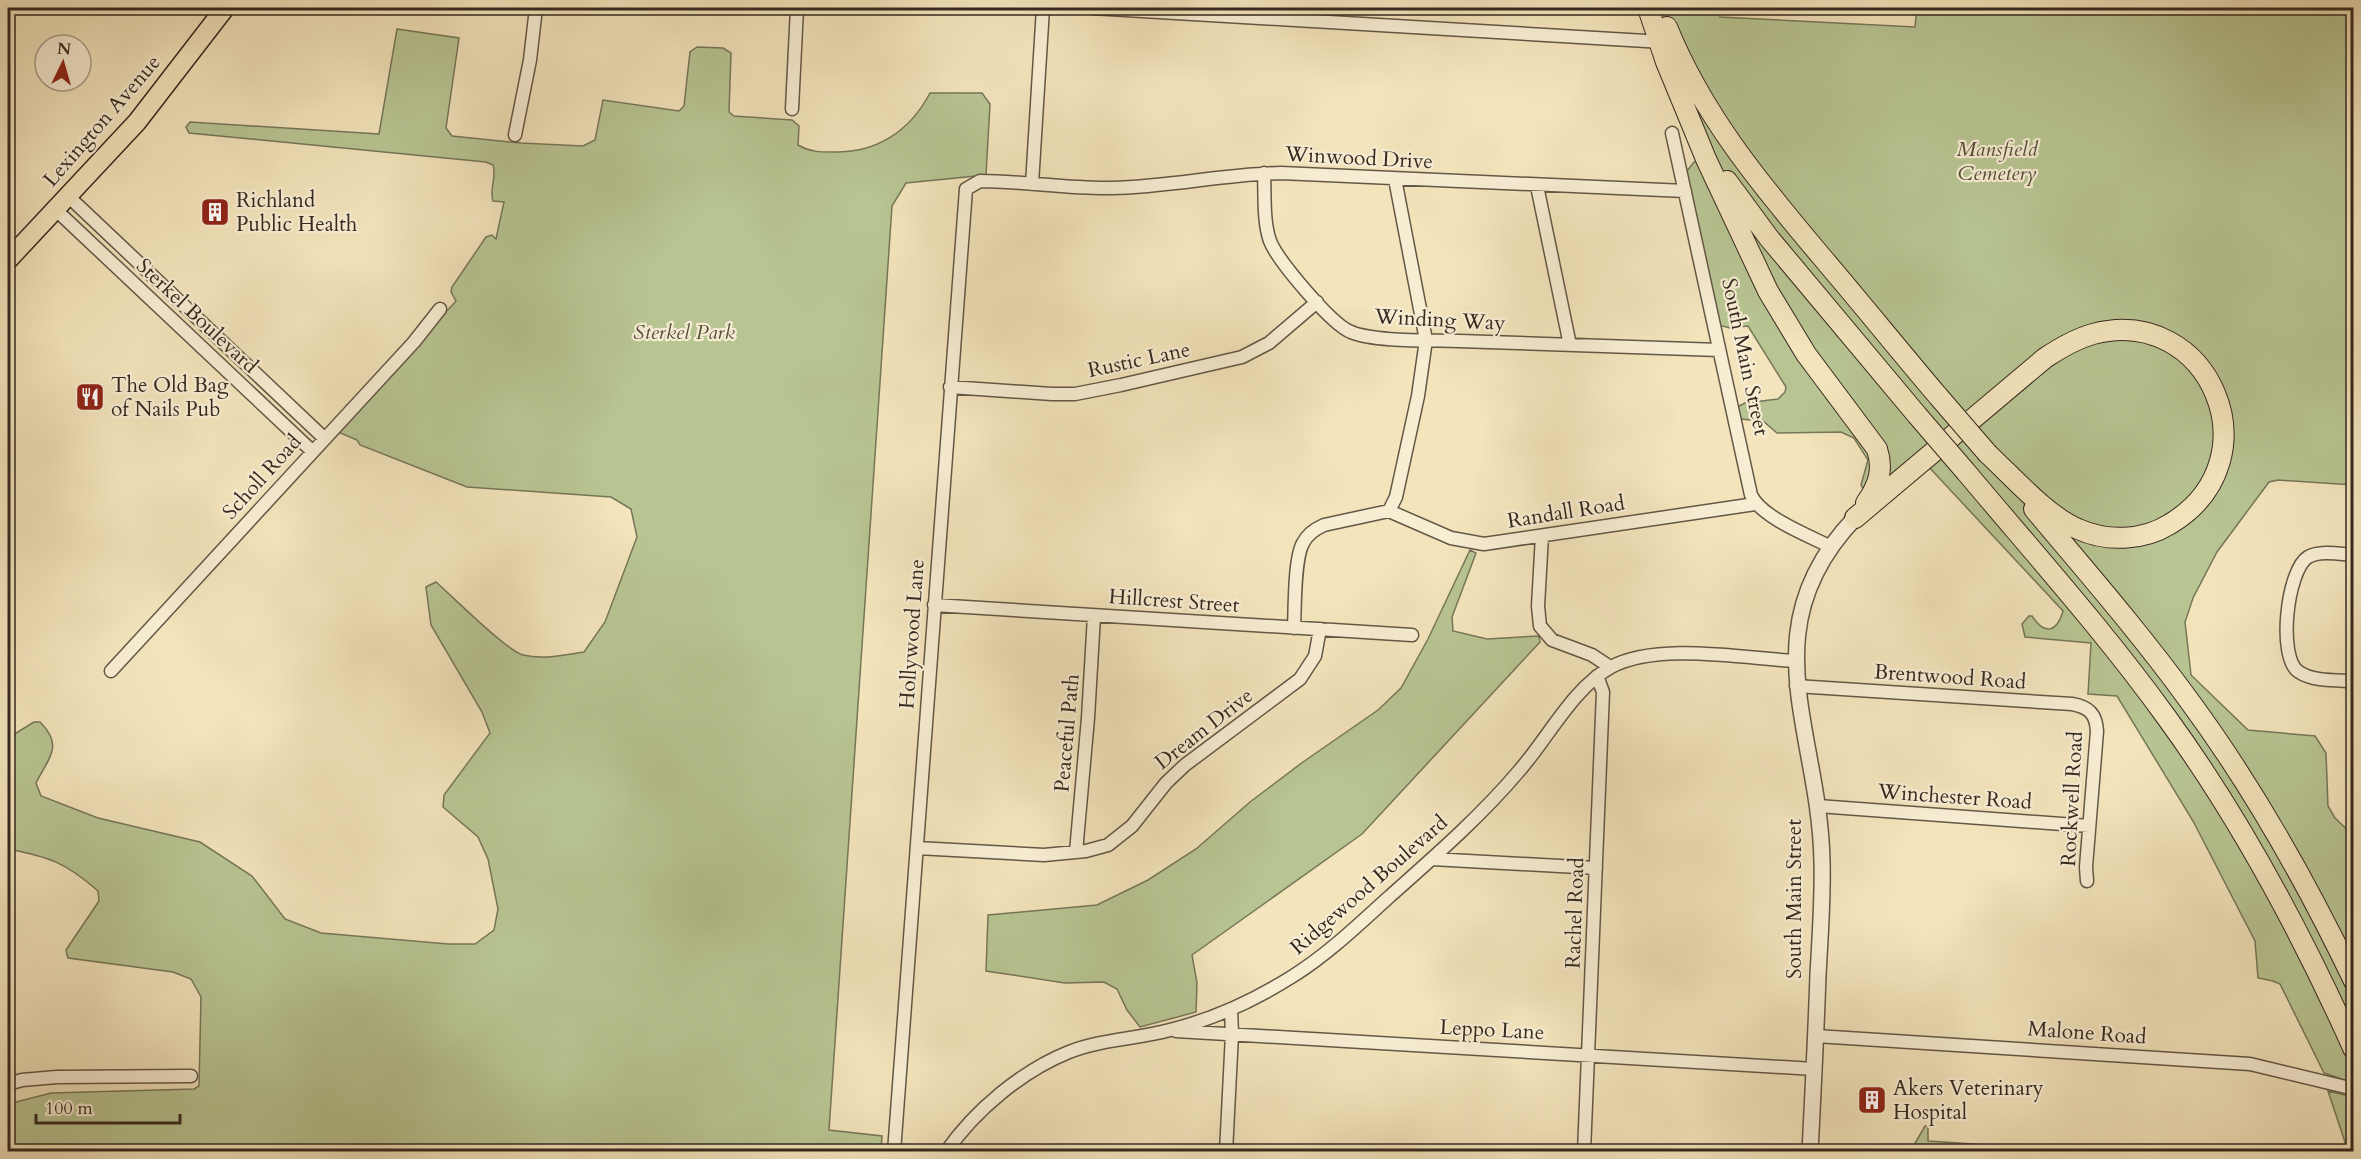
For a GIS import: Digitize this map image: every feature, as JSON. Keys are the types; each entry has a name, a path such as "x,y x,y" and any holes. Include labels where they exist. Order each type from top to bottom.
{"highway":[{"path":"1648,8 1666,42 1723,133 1781,208 2149,648 2206,725 2242,778 2284,848 2354,981"},
{"path":"1659,8 1666,42 1713,173 1782,317 1821,376 1877,449 1880,458 1876,488 1855,518"},
{"path":"1693,122 1726,179 1756,221 2135,675 2195,758 2281,900 2319,973 2354,1050"},
{"path":"1855,518 2045,358 2062,346 2094,333 2120,330 2144,333 2177,347 2204,374 2218,399 2223,415 2221,459 2217,472 2201,498 2181,518 2168,526 2137,537 2098,536 2066,523 1988,454"}],"main road":[{"name":"Lexington Avenue","path":"8,260 145,112 225,8"}],"street":[{"path":"514,135 530,60 536,8"},
{"path":"792,109 796,8"},
{"path":"1032,184 1043,8"},
{"path":"1092,8 1247,12 1666,42"},
{"name":"South Main Street","path":"1672,133 1751,495 1755,504"},
{"name":"Winwood Drive","path":"1032,184 1080,188 1144,187 1264,173 1684,191"},
{"name":"Winding Way","path":"1264,173 1265,212 1270,239 1282,262 1317,302 1349,332 1374,337 1426,340 1719,350"},
{"path":"1294,628 1299,560 1303,542 1316,529 1324,525 1389,511 1396,497 1418,396 1426,340 1395,179"},
{"name":"Hollywood Lane","path":"894,1152 966,189 980,181 1032,184"},
{"path":"1537,186 1570,345"},
{"name":"Sterkel Boulevard","path":"62,202 324,438"},
{"name":"Sterkel Boulevard","path":"62,202 312,451"},
{"name":"Rustic Lane","path":"950,387 1075,394 1215,364 1257,351 1317,302"},
{"name":"Scholl Road","path":"111,671 414,342 440,309"},
{"path":"1755,504 1767,514 1831,547"},
{"name":"Randall Road","path":"1389,511 1461,541 1484,544 1755,504"},
{"name":"South Main Street","path":"1810,1152 1822,879 1818,806 1796,686 1795,661 1797,635 1804,603 1818,569 1831,547 1855,518"},
{"path":"1542,536 1538,606 1540,626 1552,640 1592,655 1611,668"},
{"path":"2354,555 2315,554 2298,566 2293,579 2286,637 2288,659 2299,672 2308,676 2354,681"},
{"name":"Hillcrest Street","path":"934,605 1412,635"},
{"name":"Peaceful Path","path":"1076,852 1094,616"},
{"name":"Dream Drive","path":"917,848 1044,855 1095,850 1108,844 1126,832 1166,783 1185,765 1294,684 1306,671 1315,656 1320,629"},
{"name":"Ridgewood Boulevard","path":"946,1152 987,1105 1054,1059 1086,1047 1169,1030 1231,1010 1270,990 1311,964 1432,859 1514,777 1584,688 1597,676 1633,658 1658,653 1795,661"},
{"name":"Rachel Road","path":"1584,1152 1603,692 1597,676"},
{"name":"Brentwood Road","path":"1796,686 2072,704 2089,709 2096,719"},
{"name":"Rockwell Road","path":"2087,881 2096,719"},
{"name":"Winchester Road","path":"1818,806 2090,826"},
{"path":"1432,859 1596,868"},
{"path":"1226,1152 1232,1034 1231,1010"},
{"name":"Leppo Lane","path":"1169,1030 1814,1069"},
{"name":"Malone Road","path":"1816,1036 2250,1064 2354,1089"},
{"path":"8,1084 30,1079 57,1077 191,1076"}],"green space":[{"name":"Mansfield Cemetery","path":"1644,8 1719,8 1720,17 1915,27 1917,8 2353,8 2353,485 2278,480 2269,482 2217,552 2193,598 2185,622 2191,675 2248,730 2315,736 2326,753 2328,806 2335,818 2353,835 2353,1083 2324,1073 2280,984 2258,978 2255,941 2193,821 2117,696 2088,694 2091,643 2025,637 2022,624 2029,616 2032,616 2041,627 2050,629 2057,623 2063,611 1927,465 1865,492 1861,485 1868,460 1854,438 1841,432 1777,433 1763,421 1740,419 1737,407 1745,403 1778,399 1785,392 1786,387 1748,326 1730,328 1718,325 1688,182 1687,171 1694,162 1701,159"},
{"name":"Sterkel Park","path":"397,29 459,38 446,128 452,136 583,146 595,140 603,100 679,111 684,106 690,52 697,47 723,48 731,53 729,112 734,116 792,120 799,126 798,145 815,151 849,151 878,144 902,129 913,118 930,93 982,93 990,104 986,175 906,183 892,206 829,1130 882,1136 881,1151 8,1151 8,1104 51,1093 194,1089 199,1086 201,997 191,979 173,972 68,958 66,950 99,901 98,891 76,873 56,862 8,849 8,738 34,722 40,722 47,730 53,745 49,759 36,783 41,796 98,818 200,842 252,876 285,919 321,933 448,944 475,944 494,930 498,909 488,859 478,837 443,807 444,795 490,733 482,712 431,625 426,587 436,582 493,634 523,655 546,657 584,652 605,622 637,537 631,509 611,497 467,487 360,445 357,440 338,432 456,301 451,292 452,287 486,237 492,235 496,239 504,202 493,201 493,165 486,162 189,133 186,127 190,122 379,134"},
{"path":"1470,550 1476,553 1452,617 1453,631 1487,639 1539,636 1540,642 1362,834 1192,955 1197,983 1196,1012 1140,1027 1127,1010 1117,989 1104,982 1065,983 986,971 988,915 1097,905 1148,880 1196,849 1250,802 1378,710 1401,688 1428,639"},
{"path":"2328,1091 2353,1097 2353,1151 2348,1151"},
{"path":"1925,1126 1928,1126 1928,1141 2082,1151 1887,1151 1906,1150 1914,1145"}],"place":[{"name":"Richland Public Health","path":"215,212"},
{"name":"The Old Bag of Nails Pub","path":"90,397"},
{"name":"Akers Veterinary Hospital","path":"1872,1100"}]}
